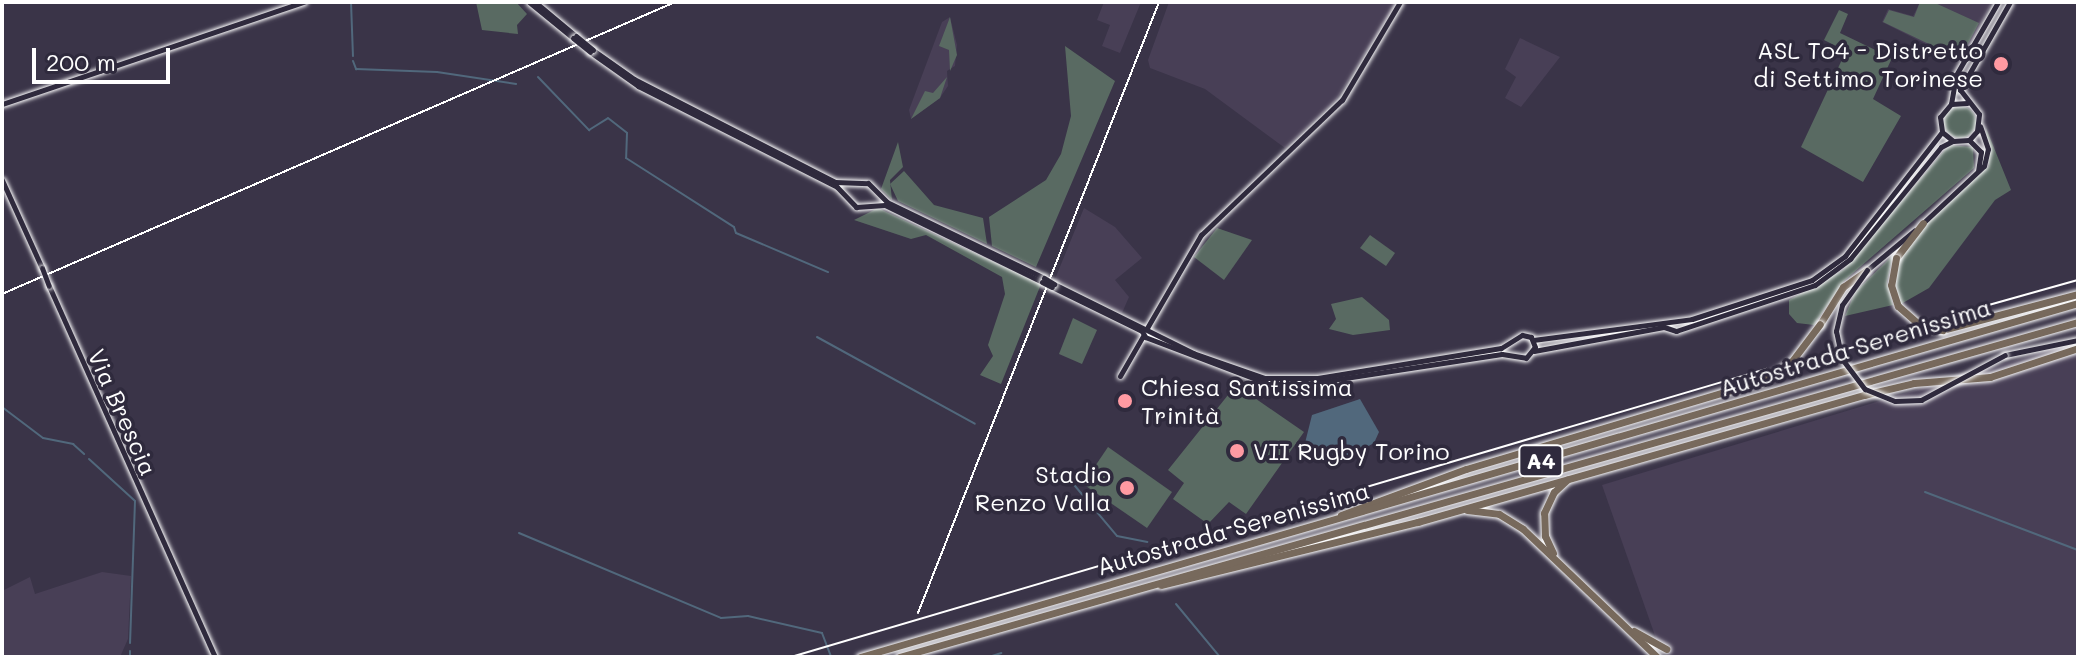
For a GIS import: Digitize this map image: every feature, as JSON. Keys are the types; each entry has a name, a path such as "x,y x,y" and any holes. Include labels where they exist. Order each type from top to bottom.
{"highway":[{"path":"1923,223 1896,258 1891,274 1898,306 1920,325 1942,330 2078,294"},
{"path":"1329,521 1466,469 1765,380 1801,351 1843,287 1867,270"},
{"name":"Autostrada Serenissima","path":"860,657 2078,303"},
{"name":"Autostrada Serenissima","path":"899,657 1073,605 2078,322"},
{"path":"1418,522 1864,395 1914,383 1990,377 2078,348"},
{"path":"1583,473 1562,483 1548,500 1545,536 1556,557 1658,657"},
{"path":"1073,605 1471,509 1511,520 1658,657"},
{"path":"1633,631 1666,649"}],"main road":[{"path":"2,111 14,103 304,2"},
{"path":"529,2 537,5 625,79 837,187 860,208 885,205 1043,280"},
{"path":"1120,376 1197,240 1339,105 1400,2"},
{"path":"1953,141 1942,132 1940,117 1951,104 1956,75 2000,2 2008,5 1960,90 1967,103 1976,109 1988,155 1977,175 1867,270 1842,305 1836,331 1842,359 1871,393 1895,401 1921,400 2005,355 2078,340"},
{"path":"592,51 665,95 835,182 854,185 868,183 875,193 1053,286 1230,373 1281,385 1517,356 1526,358 1534,351 1668,326 1785,298 1833,274 1941,147 1953,141 1969,140 1980,126"},
{"path":"2,104 14,103"},
{"path":"1951,104 1967,103"},
{"path":"1680,323 1777,294 1828,270 1898,192 1942,132"},
{"path":"1969,140 1981,152 1977,175"},
{"name":"Via Brescia","path":"2,180 215,657"},
{"path":"850,199 854,185"},
{"path":"871,205 875,193"},
{"path":"1668,326 1673,318 1680,323"},
{"path":"1147,332 1235,371 1284,380 1501,348 1522,335 1533,340 1668,326"},
{"path":"1514,340 1517,356"},
{"path":"1533,340 1534,351"}],"shaded area":[{"path":"1104,2 1141,2 1120,53 1102,46 1110,25 1097,20"},
{"path":"1169,2 1397,2 1336,100 1285,148 1205,89 1150,68 1148,60"},
{"path":"1920,2 1992,2 1961,62 1882,22 1888,9 1913,16"},
{"path":"950,17 957,45 955,66 947,71 948,86 940,98 911,119 909,110 942,22"},
{"path":"1520,38 1560,57 1521,107 1505,98 1516,77 1505,69"},
{"path":"1084,208 1115,227 1142,258 1115,280 1129,297 1122,313 1055,279"},
{"path":"2078,341 2078,657 1671,657 1658,644 1602,485"},
{"path":"102,572 131,576 128,639 120,657 2,657 2,591 30,577 35,594"}],"green space":[{"path":"476,2 516,2 527,14 517,25 518,34 482,30"},
{"path":"1920,2 1933,2 1979,23 1960,59 1883,22 1889,10 1914,17"},
{"path":"1839,10 1848,14 1840,33 1892,58 1873,99 1901,116 1863,182 1801,147 1846,51 1824,40"},
{"path":"950,17 957,55 950,71 949,50 939,46"},
{"path":"1065,46 1115,81 1036,267 992,246 989,217 1046,180 1061,154 1071,116"},
{"path":"947,77 940,98 911,119 925,91 933,93"},
{"path":"1960,106 1971,111 1976,122 1971,133 1960,138 1949,133 1944,122 1949,111"},
{"path":"1986,128 2011,190 1995,200 1929,288 1901,304 1895,285 1900,256 1926,223 1989,166"},
{"path":"898,142 903,167 890,180 892,200 881,189"},
{"path":"1949,145 1973,147 1974,168 1844,281 1814,325 1797,323 1789,314 1789,300 1843,270"},
{"path":"904,171 934,205 983,218 987,244 898,201 890,184"},
{"path":"878,208 1041,284 1001,384 980,375 993,356 988,345 1005,294 1002,277 926,235 911,239 854,220"},
{"path":"1217,228 1252,240 1224,280 1194,257"},
{"path":"1370,235 1395,253 1386,266 1360,248"},
{"path":"1893,255 1887,282 1893,305 1845,316 1855,292"},
{"path":"1362,297 1389,320 1390,330 1353,335 1329,329 1336,319 1331,304"},
{"path":"1073,318 1097,330 1082,364 1059,354"},
{"name":"VII Rugby Torino","path":"1236,385 1304,432 1246,514 1229,502 1208,524 1173,499 1184,483 1168,470"},
{"name":"Stadio Renzo Valla","path":"1108,447 1172,492 1147,528 1083,484"}],"water":[{"path":"1360,399 1379,432 1374,443 1339,462 1311,456 1305,443 1312,415"}],"waterway":[{"path":"351,2 353,56"},
{"path":"353,61 356,69 437,72 516,84"},
{"path":"538,77 589,130 608,118 627,133 626,158 734,227 736,233 828,272"},
{"path":"817,337 975,424"},
{"path":"2,407 43,438 73,444 84,454"},
{"path":"89,459 135,501 130,643"},
{"path":"1070,480 1117,536 1147,542"},
{"path":"1925,492 2078,550"},
{"path":"519,533 721,618 748,616 822,633 831,657"},
{"path":"1176,604 1220,657"},
{"path":"130,651 130,657"},
{"path":"989,657 1001,653"}],"railway":[{"path":"2,294 675,2"},
{"path":"918,613 1159,2"},
{"path":"1939,319 2078,280"},
{"path":"1804,361 1914,330"},
{"path":"791,657 1766,369"}],"place":[{"name":"ASL To4 - Distretto di Settimo Torinese","path":"2001,64"},
{"name":"Chiesa Santissima Trinità","path":"1125,401"},
{"name":"VII Rugby Torino","path":"1237,451"},
{"name":"Stadio Renzo Valla","path":"1127,488"}]}
